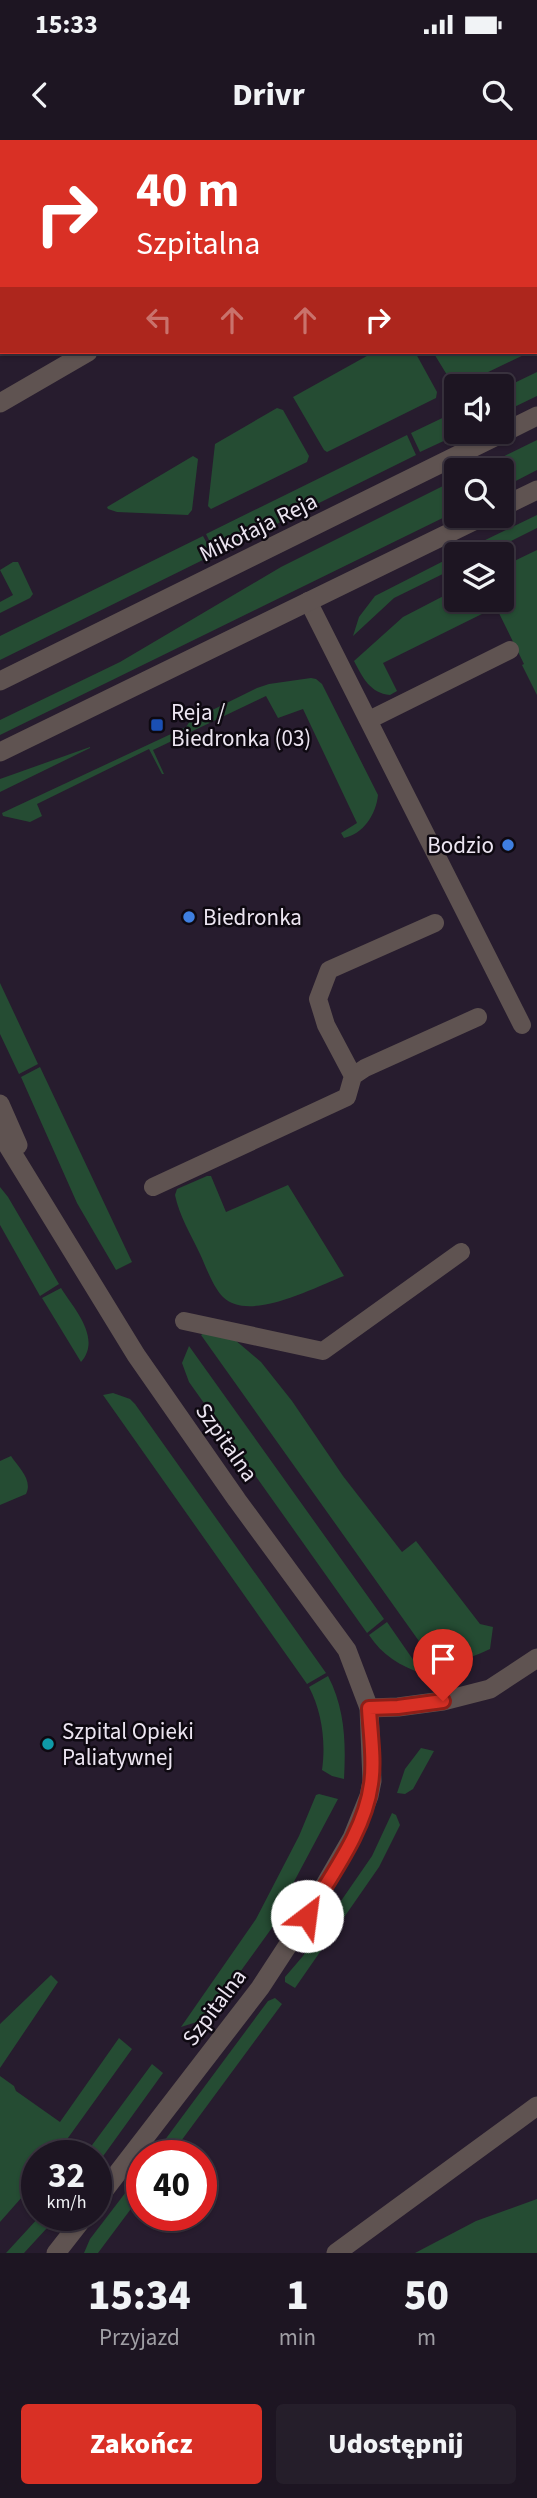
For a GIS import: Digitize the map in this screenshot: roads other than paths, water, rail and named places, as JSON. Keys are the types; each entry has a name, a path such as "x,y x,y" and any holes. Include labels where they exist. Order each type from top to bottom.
{"street":[{"path":"0,403 85,354"},
{"name":"Mikołaja Reja","path":"0,681 537,416"},
{"path":"514,502 537,491"},
{"path":"0,752 459,528"},
{"name":"Szpitalna","path":"0,1104 43,1203"},
{"name":"Szpitalna","path":"0,1133 136,1355 237,1500 347,1650 369,1708 372,1781 363,1814 352,1838 307,1916 260,1988 112,2180"},
{"path":"369,1708 443,1701 489,1689 537,1658"},
{"path":"336,2253 537,2106"},
{"path":"56,2253 73,2231"}],"lane":[{"path":"308,601 522,1025"},
{"path":"369,720 510,650"},
{"path":"153,1187 347,1097 352,1076 326,1025 318,999 329,970 435,923"},
{"path":"352,1076 478,1017"},
{"path":"184,1321 323,1351 461,1252"}],"place":[{"name":"Reja / Biedronka (03)","path":"157,725"},
{"name":"Bodzio","path":"508,845"},
{"name":"Biedronka","path":"189,917"},
{"name":"Szpital Opieki Paliatywnej","path":"48,1744"}]}
